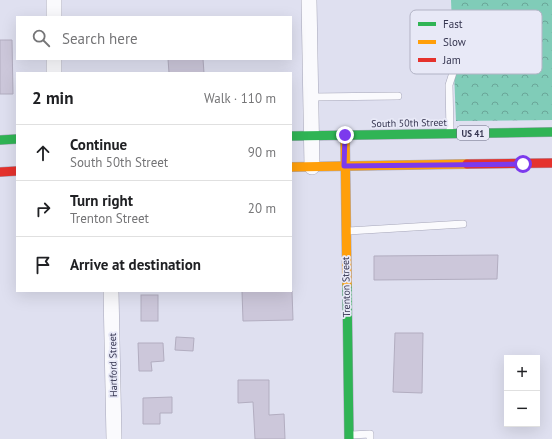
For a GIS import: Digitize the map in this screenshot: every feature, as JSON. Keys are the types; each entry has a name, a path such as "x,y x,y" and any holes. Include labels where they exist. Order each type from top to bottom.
{"main road":[{"name":"South 50th Street","path":"292,136 552,132"},
{"name":"Trenton Street","path":"345,135 344,166 349,437"},
{"path":"0,140 16,139"},
{"path":"292,167 552,163"},
{"path":"0,172 16,172"}],"street":[{"path":"54,0 54,16"},
{"path":"309,0 312,167"},
{"path":"54,60 54,72"},
{"name":"Hartford Street","path":"111,292 114,439"}],"lane":[{"path":"450,133 449,85 453,74"},
{"path":"311,97 398,96"},
{"path":"345,231 464,224"},
{"path":"349,437 370,434 370,439"}],"green space":[{"path":"451,0 552,0 552,120 456,121 454,74 542,74 542,10 451,10"}],"building":[{"path":"0,40 12,40 13,94 0,94"},
{"path":"168,60 203,60 204,72 169,72"},
{"path":"498,255 497,279 374,280 374,256"},
{"path":"292,291 293,320 243,321 242,292"},
{"path":"141,295 158,295 158,321 141,321"},
{"path":"395,333 423,333 422,393 393,392"},
{"path":"176,337 194,338 193,351 175,350"},
{"path":"138,343 163,343 164,361 151,362 152,371 139,371"},
{"path":"238,380 269,380 269,415 284,414 285,439 255,439 253,402 238,403"},
{"path":"172,397 172,413 160,413 160,424 143,424 143,398"}],"traffic: fast":[{"path":"292,136 552,132"},
{"path":"0,140 16,139"},
{"path":"347,285 349,439"}],"traffic: slow":[{"path":"345,135 347,285"},
{"path":"292,167 467,164"}],"traffic: jam":[{"path":"467,164 552,163"},
{"path":"0,172 16,171"}],"route":[{"path":"345,135 344,166 523,164"}]}
